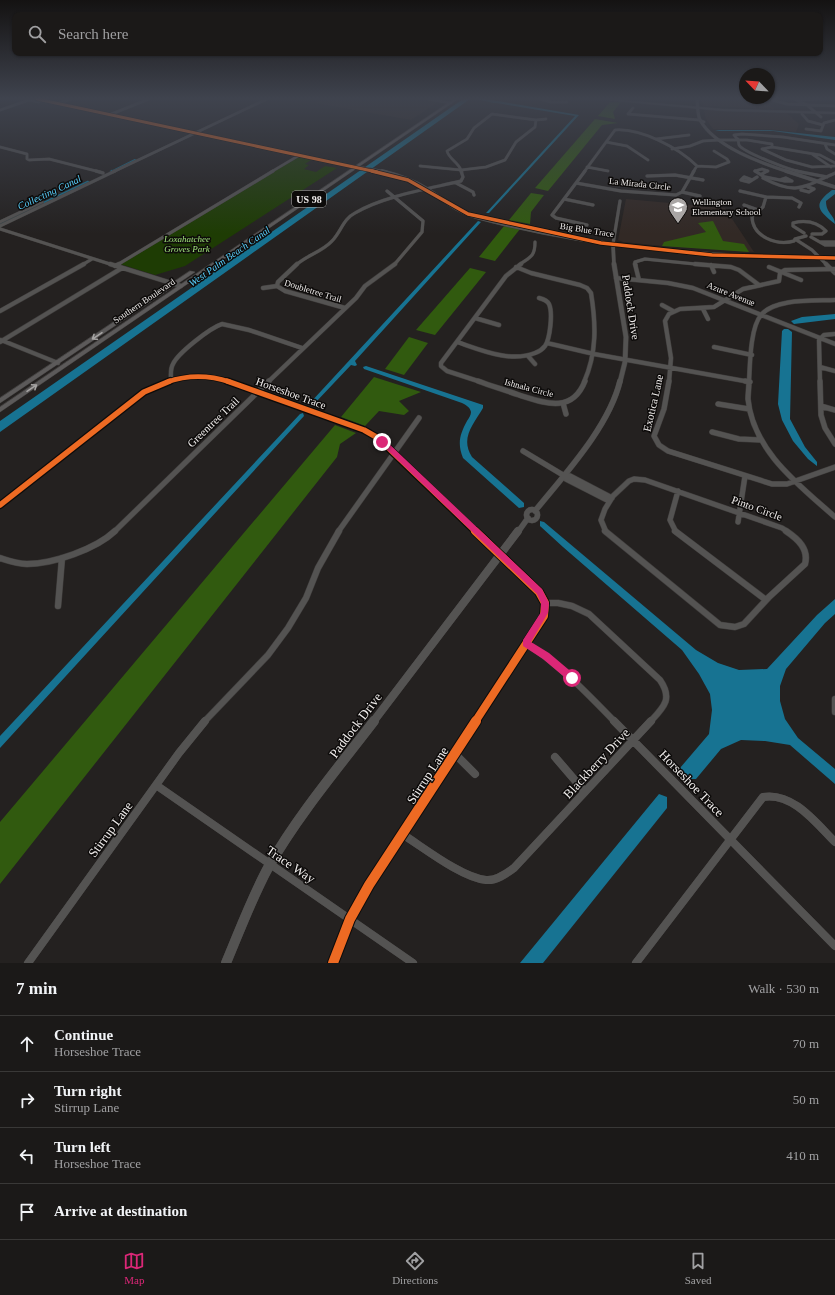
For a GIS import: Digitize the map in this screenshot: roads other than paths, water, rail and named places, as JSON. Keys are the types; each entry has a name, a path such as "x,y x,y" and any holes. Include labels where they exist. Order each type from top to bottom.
{"highway":[{"name":"Southern Boulevard","path":"0,410 388,144"},
{"name":"Southern Boulevard","path":"0,401 174,284 355,167"}],"street":[{"path":"0,222 165,144"},
{"path":"0,227 172,144"},
{"path":"244,144 355,167"},
{"path":"456,182 461,181 463,177 461,170 457,163 448,157 447,151 459,144"},
{"path":"420,166 448,170 483,168 503,162 510,155 514,144"},
{"path":"587,225 553,216 552,214 605,144"},
{"path":"619,144 626,145 648,160"},
{"path":"664,144 692,161 697,166 715,167 729,162 727,158 714,151"},
{"path":"672,149 696,144"},
{"path":"725,144 736,151 763,163 835,186"},
{"path":"739,144 745,150 794,171 827,177"},
{"path":"760,144 823,156 835,163"},
{"path":"825,144 835,145"},
{"path":"825,144 827,148 835,154"},
{"path":"772,146 762,150 786,160 812,167 833,167"},
{"path":"0,147 27,154 27,159 29,160 49,159 103,173"},
{"path":"812,154 833,167"},
{"path":"115,266 298,156"},
{"name":"La Mirada Circle","path":"576,182 618,190 675,195 682,192 697,166"},
{"name":"Big Blue Trace","path":"355,167 407,179 427,189 452,207 475,217 588,241 712,255 835,258"},
{"path":"588,167 608,171"},
{"path":"763,176 783,189 798,189 808,187 835,173"},
{"path":"647,176 673,175 703,180"},
{"path":"752,180 763,176 780,180"},
{"path":"456,182 470,189 474,192 474,195"},
{"name":"Doubletree Trail","path":"345,308 285,291 277,286 278,282 298,263 320,251 333,241 345,221 365,206 456,182"},
{"path":"798,189 809,192 814,189 808,187"},
{"name":"Greentree Trail","path":"0,558 17,563 49,562 85,550 109,536 302,348 356,298 365,286 398,262 422,232 423,221 387,191"},
{"path":"740,191 766,196 796,199 801,203 798,207"},
{"path":"682,192 700,196"},
{"path":"766,196 764,204 753,214 752,221 764,236 770,241 784,243 795,240 805,234"},
{"path":"564,199 593,205"},
{"name":"Paddock Drive","path":"226,963 242,922 270,865 308,807 501,555 528,518 526,516 526,512 530,510 535,511 608,413 619,386 625,359 626,335 612,258 620,201"},
{"path":"744,205 758,210"},
{"path":"812,222 820,225 826,231 822,234 805,234 794,226 793,223 812,222"},
{"path":"0,227 92,259 181,286"},
{"path":"812,235 825,246 835,245"},
{"path":"795,240 807,245 821,258 820,260 833,269 835,273"},
{"path":"516,267 533,254 535,251 535,242"},
{"path":"820,242 835,242"},
{"path":"0,311 92,259"},
{"path":"639,280 635,263 640,259 735,268 758,285"},
{"path":"711,265 714,272"},
{"name":"Ishnala Circle","path":"516,267 531,273 580,285 589,290 595,328 594,354 589,372 580,393 571,400 562,403 541,402 445,370 441,366 441,363 474,318 506,276 516,267"},
{"path":"769,267 801,280"},
{"path":"1,341 122,268"},
{"path":"781,272 791,269 833,269"},
{"path":"662,305 673,311 683,308 703,309 716,306 737,292 758,285 779,281 781,272"},
{"name":"Azure Avenue","path":"616,278 685,286 725,300 835,344"},
{"path":"264,288 277,286"},
{"path":"457,342 507,356 528,356 540,350 547,343 550,324 549,306 545,300 539,298"},
{"path":"835,300 788,303 775,306 762,315 756,326 752,356 749,409 761,440 773,457 796,481 835,517"},
{"path":"703,309 708,319"},
{"name":"Exotica Lane","path":"673,311 667,316 665,321 670,350 671,367 667,397 654,432 656,441 664,448 672,452 776,485 796,481 835,467"},
{"path":"474,318 499,325"},
{"path":"171,380 170,371 175,359 211,330 222,324 240,328 302,348"},
{"path":"835,334 826,335 820,338 822,422 827,433 835,444"},
{"path":"1,341 58,363"},
{"path":"547,343 594,354 599,353 625,359 666,365 750,382"},
{"path":"714,347 752,356"},
{"path":"528,356 535,364"},
{"path":"820,367 835,371"},
{"name":"Horseshoe Trace","path":"0,505 133,399 156,385 171,380 194,376 218,378 364,430 378,438 537,589 545,603"},
{"path":"562,403 566,414"},
{"path":"718,404 749,409"},
{"path":"821,406 835,410"},
{"name":"Stirrup Lane","path":"28,963 196,731 230,693 268,655 288,628 306,598 318,568 334,537 419,418"},
{"path":"712,432 739,439 761,440"},
{"path":"523,451 563,475 566,479 611,499"},
{"path":"738,522 746,476"},
{"name":"Pinto Circle","path":"634,479 645,480 678,491 786,530 798,540 805,551 806,560 804,565 766,600 741,626 728,627 712,620 604,530 601,520 611,499 623,484 634,479"},
{"path":"678,491 670,520 675,531 766,600"},
{"path":"58,606 62,558"},
{"name":"Stirrup Lane","path":"333,963 350,919 369,885 544,616 545,603"},
{"name":"Blackberry Drive","path":"402,834 471,876 486,880 506,874 513,869 634,740 666,703 666,692 663,684 589,614 579,608 565,604 545,603"},
{"name":"Horseshoe Trace","path":"526,643 546,656 572,678 835,946"},
{"path":"835,699 835,712"},
{"path":"454,753 475,774"},
{"path":"555,757 585,792"},
{"name":"Trace Way","path":"156,785 413,963"},
{"path":"636,963 760,799 771,795 780,796 792,802 835,842"}],"water":[{"path":"398,144 407,144 0,432 0,421"},
{"path":"549,144 552,144 489,213 486,213"},
{"path":"832,190 835,190 835,194 826,201 826,205 827,209 834,218 835,224 821,211 820,207 822,200"},
{"path":"478,221 481,222 355,361 357,365 351,365 315,403 310,403"},
{"path":"835,314 835,319 794,324 791,321 802,317"},
{"path":"784,329 788,329 792,332 790,419 805,447 817,462 817,466 808,459 793,441 782,420 778,404 782,331"},
{"path":"366,366 483,405 483,408 469,432 467,444 469,450 472,457 524,503 524,507 519,508 463,458 460,448 460,439 471,414 468,406 364,369 363,367"},
{"path":"303,413 304,416 0,748 0,736 300,414"},
{"path":"540,521 544,522 696,650 718,663 739,670 767,669 817,615 835,599 835,614 825,623 786,669 780,686 780,701 785,719 798,738 835,769 835,784 790,745 765,741 741,740 721,749 696,779 688,779 681,774 680,768 709,734 712,710 710,694 699,674 682,650 563,547 540,526"},
{"path":"659,794 667,797 667,808 543,963 520,963"}],"waterway":[{"name":"Collecting Canal","path":"112,171 111,172 135,160"},
{"name":"Collecting Canal","path":"0,224 88,182"}],"place":[{"name":"Wellington Elementary School","path":"678,224"}],"park label":[{"name":"Loxahatchee Groves Park","path":"187,244"}],"water label":[{"name":"West Palm Beach Canal","path":"229,256"}]}
